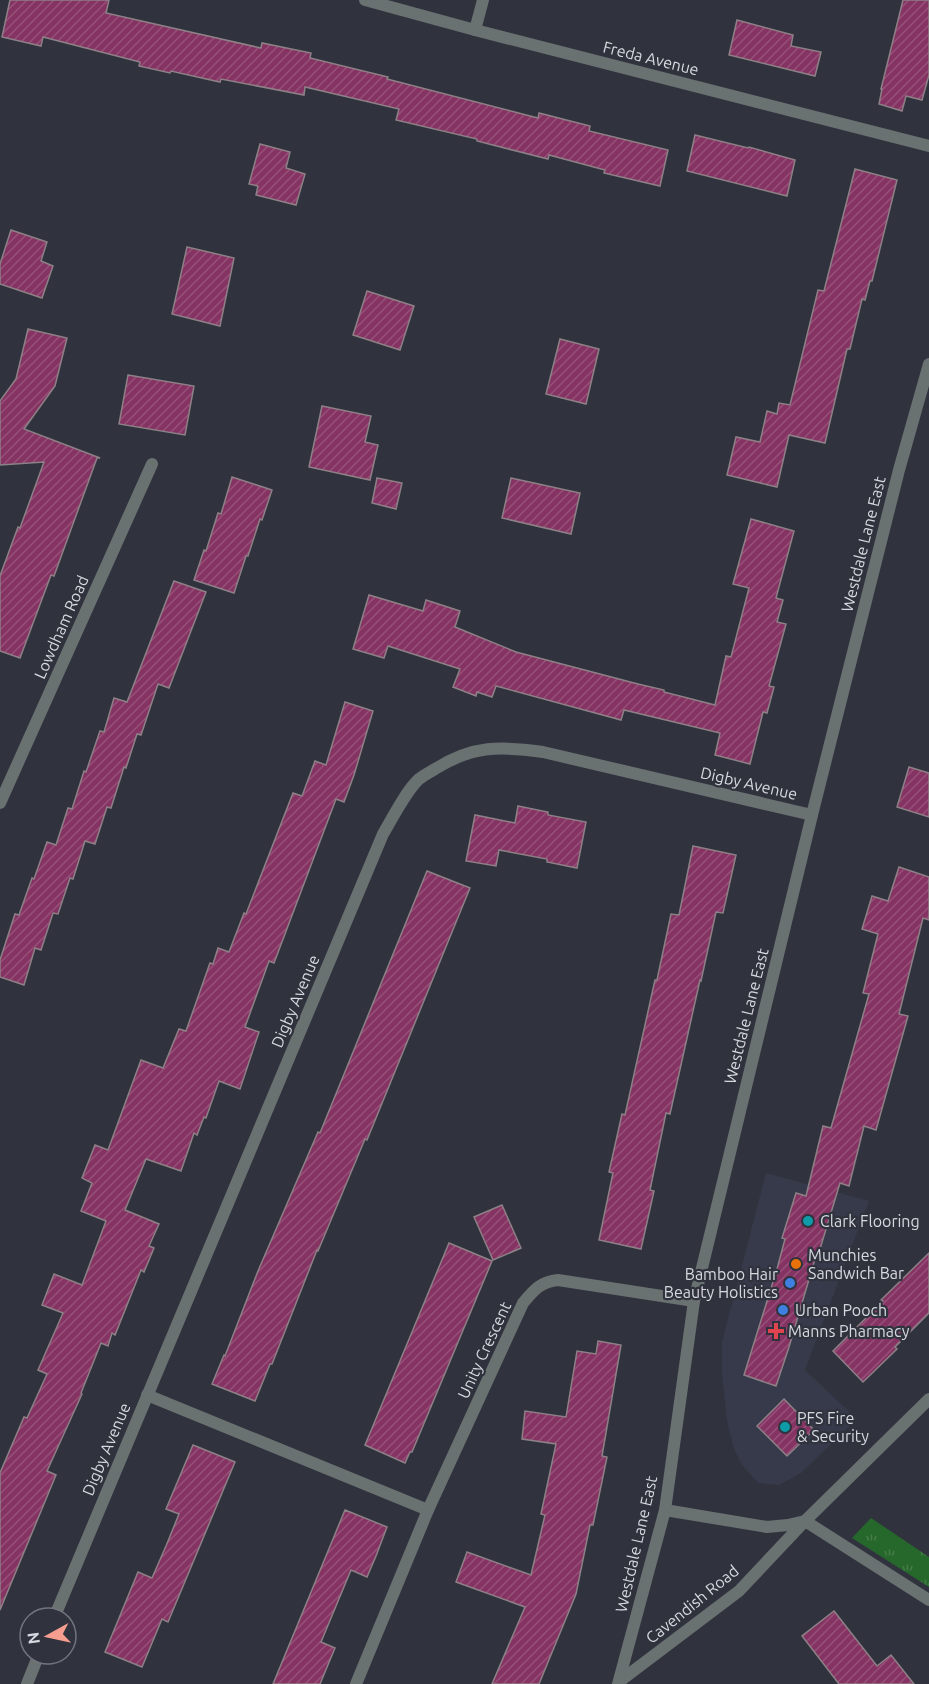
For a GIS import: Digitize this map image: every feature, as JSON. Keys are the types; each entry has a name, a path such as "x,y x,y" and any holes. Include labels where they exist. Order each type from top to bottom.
{"street":[{"name":"Freda Avenue","path":"365,0 929,146"},
{"path":"475,30 483,0"},
{"name":"Westdale Lane East","path":"619,1683 665,1510 694,1301 812,815 899,470 929,364"},
{"name":"Lowdham Road","path":"0,803 152,464"},
{"name":"Digby Avenue","path":"59,1606 383,834 402,801 419,779 450,759 481,749 512,748 543,752 812,815"},
{"name":"Unity Crescent","path":"356,1684 428,1510 523,1303 534,1290 546,1282 558,1280 694,1301"},
{"path":"147,1395 428,1510"},
{"name":"Cavendish Road","path":"619,1683 739,1591 805,1521 929,1399"},
{"path":"665,1510 767,1527 805,1521 929,1600"},
{"path":"27,1684 34,1666"}],"shaded area":[{"path":"766,1173 869,1201 805,1370 857,1419 801,1473 779,1485 758,1483 742,1465 734,1449 727,1421 722,1375 722,1342"}],"green space":[{"path":"871,1518 929,1557 929,1587 852,1538"}],"building":[{"path":"10,0 109,0 106,13 261,48 262,43 311,53 310,58 388,77 387,79 538,118 539,113 590,126 589,131 668,150 660,186 604,173 605,170 549,155 548,159 396,120 399,109 305,87 304,95 221,79 220,82 139,66 140,62 43,37 41,46 2,37"},
{"path":"903,0 929,0 929,75 922,100 906,96 902,111 879,104"},
{"path":"737,20 793,35 791,46 821,52 815,76 729,55"},
{"path":"695,135 795,160 787,196 687,171"},
{"path":"260,144 290,152 286,168 305,174 296,205 256,195 258,186 249,184"},
{"path":"855,169 897,180 872,281 870,281 865,300 862,299 850,349 847,349 825,443 789,435 777,487 727,475 736,437 760,442 767,411 777,414 779,403 790,405 818,290 824,291"},
{"path":"11,230 47,242 41,261 53,266 42,298 0,284 0,264"},
{"path":"187,247 234,258 220,326 172,314"},
{"path":"367,291 414,306 400,350 353,335"},
{"path":"28,329 67,338 55,386 24,429 100,458 97,458 54,576 51,575 20,658 0,651 0,576 44,462 0,465 0,401 16,379"},
{"path":"560,339 599,349 586,404 546,394"},
{"path":"128,375 194,386 185,435 119,424"},
{"path":"322,406 371,416 365,442 378,445 370,480 309,467"},
{"path":"232,477 272,490 234,593 194,580 218,513 221,514"},
{"path":"377,478 402,483 396,509 372,503"},
{"path":"511,478 580,493 571,534 502,518"},
{"path":"751,519 794,531 776,598 783,600 777,622 786,624 769,686 774,687 767,713 763,712 750,764 715,755 720,733 624,710 621,720 496,686 492,697 477,692 476,696 453,687 460,669 388,646 384,658 353,649 369,595 423,611 426,600 460,611 455,627 516,652 715,705 726,656 731,657 749,588 733,584"},
{"path":"174,581 206,592 169,688 158,684 141,735 137,734 111,808 107,807 95,844 85,841 73,879 70,878 58,914 53,913 41,950 35,948 24,985 0,977 0,960 15,914 19,915 47,842 56,845 68,808 72,809 100,731 104,732 114,698 127,702"},
{"path":"345,702 373,711 344,802 336,799 274,963 269,961 245,1027 259,1032 240,1089 219,1081 206,1118 204,1117 197,1135 194,1133 181,1171 146,1159 125,1210 159,1224 149,1246 154,1248 144,1272 141,1270 115,1335 112,1333 108,1346 101,1343 82,1394 47,1471 56,1475 0,1610 0,1473 24,1417 27,1418 47,1374 38,1370 63,1313 42,1305 54,1274 82,1285 106,1221 81,1211 92,1183 82,1178 95,1145 108,1150 141,1060 163,1068 179,1029 186,1031 210,963 213,964 218,948 229,952 293,793 302,796 315,761 326,765"},
{"path":"909,767 929,773 929,817 897,807"},
{"path":"518,806 548,812 548,815 586,822 577,868 547,862 547,859 499,850 496,866 466,861 475,815 515,823"},
{"path":"693,846 736,855 723,913 716,912 670,1114 666,1113 650,1190 654,1191 641,1249 599,1240 613,1173 609,1172 622,1114 625,1115 671,914 679,915"},
{"path":"899,867 929,877 929,920 923,918 899,1014 908,1016 876,1130 864,1126 849,1186 840,1183 776,1386 744,1375 777,1269 785,1239 782,1238 796,1193 806,1196 823,1126 831,1128 869,994 863,993 878,934 862,929 872,896 888,901"},
{"path":"427,871 470,888 367,1140 365,1139 317,1250 255,1401 212,1384 258,1271 318,1132 320,1133"},
{"path":"502,1205 521,1248 493,1260 474,1217"},
{"path":"449,1243 492,1261 412,1452 405,1463 365,1445"},
{"path":"929,1253 929,1313 863,1382 833,1351"},
{"path":"598,1341 621,1345 602,1456 607,1457 576,1594 539,1684 492,1684 525,1607 456,1582 467,1552 531,1575 545,1515 541,1514 556,1444 522,1439 525,1411 566,1417 577,1351 596,1354"},
{"name":"PFS Fire & Security","path":"784,1399 814,1430 787,1456 757,1426"},
{"path":"193,1445 235,1462 168,1622 162,1619 142,1667 105,1652 138,1572 152,1578 166,1546 179,1514 166,1509"},
{"path":"345,1510 387,1527 376,1556 367,1577 351,1570 321,1642 335,1648 320,1684 273,1684"},
{"path":"834,1611 877,1666 891,1655 914,1684 839,1684 802,1636"}],"place":[{"name":"Clark Flooring","path":"808,1221"},
{"name":"Munchies Sandwich Bar","path":"796,1264"},
{"name":"Bamboo Hair Beauty Holistics","path":"790,1283"},
{"name":"Urban Pooch","path":"783,1310"},
{"name":"Manns Pharmacy","path":"776,1331"},
{"name":"PFS Fire & Security","path":"785,1427"}]}
